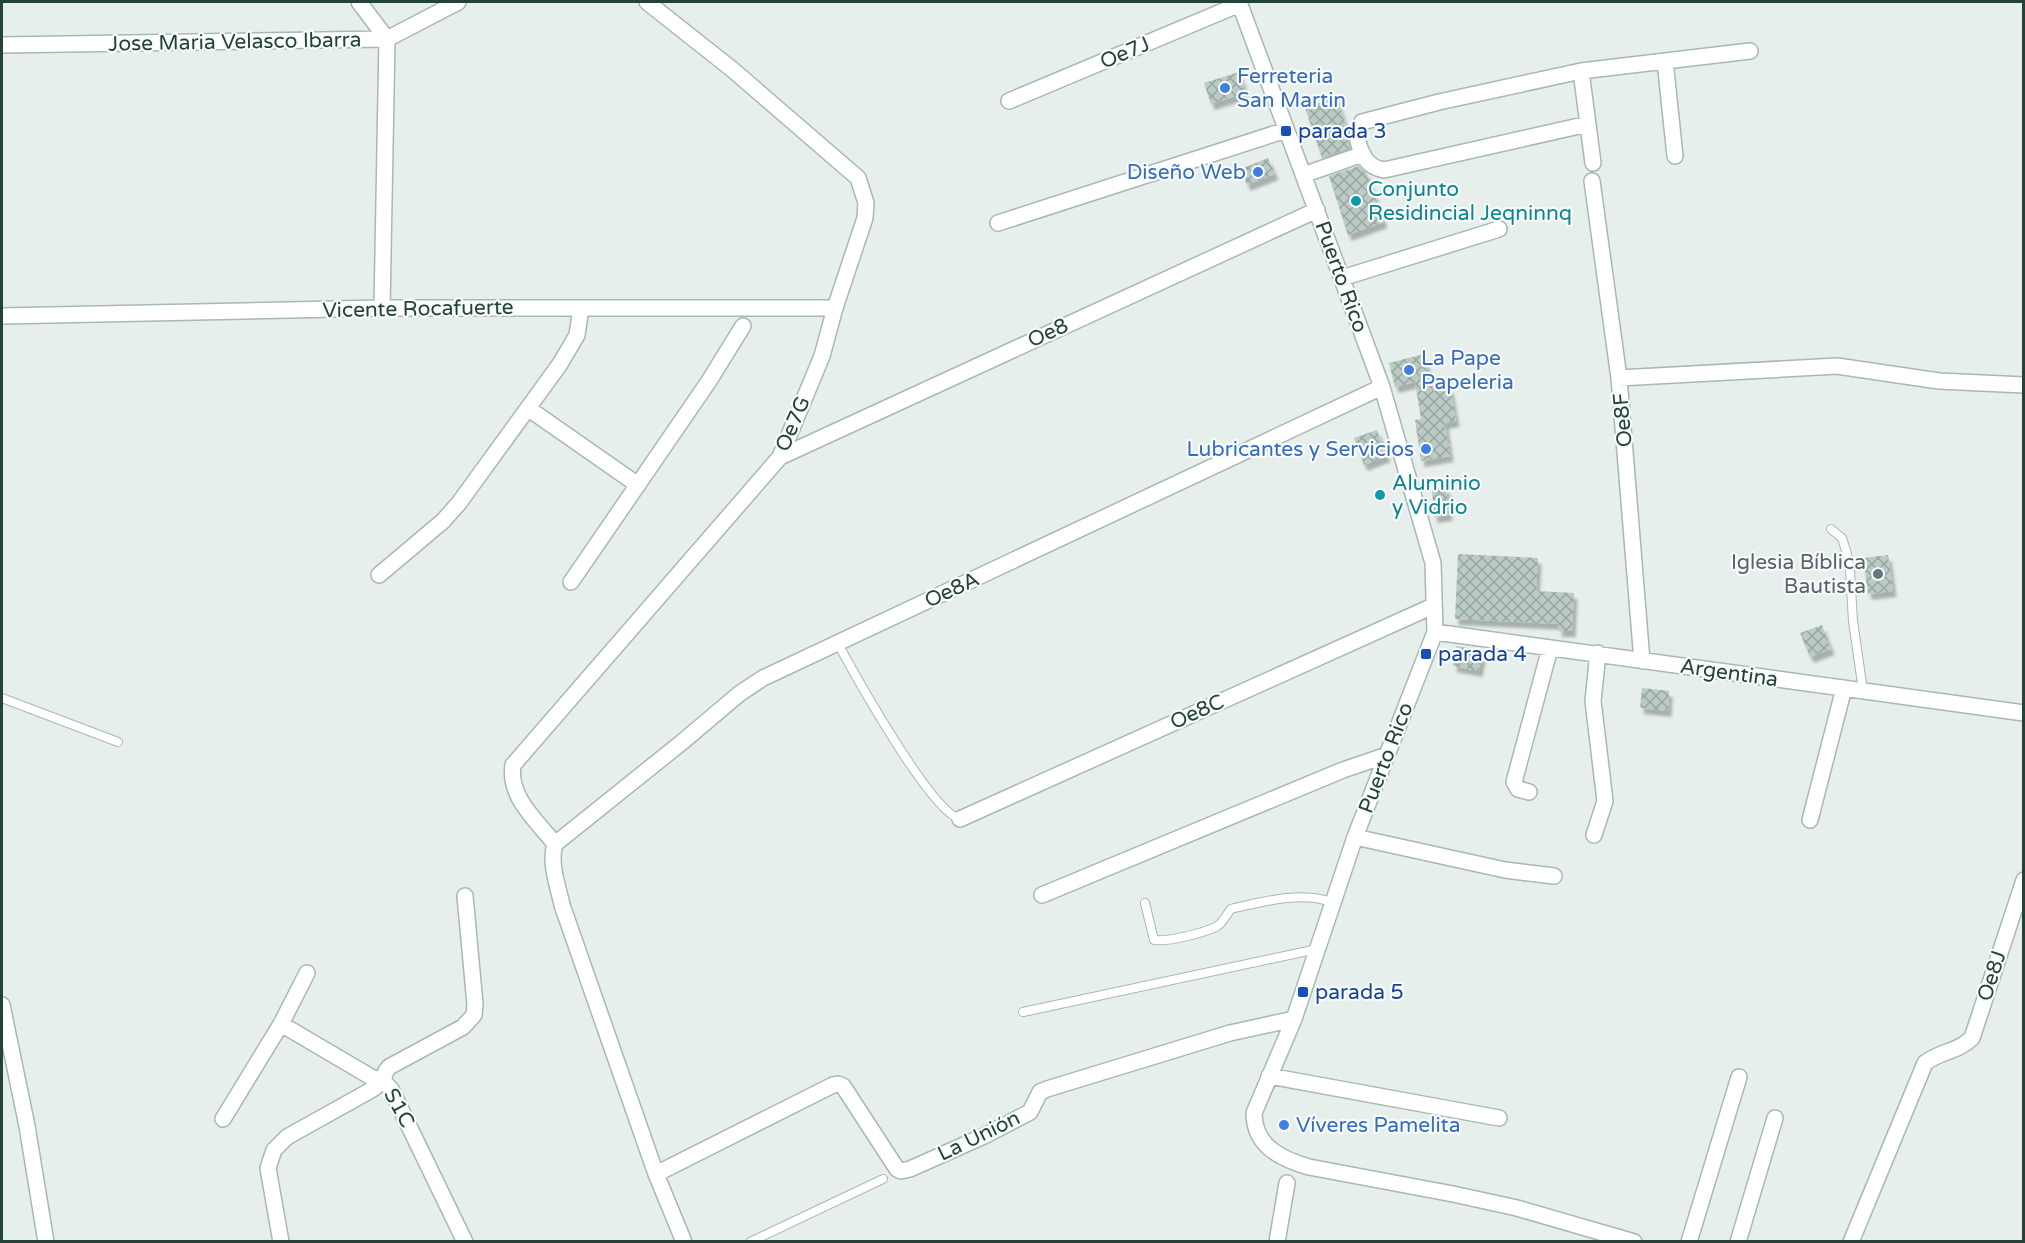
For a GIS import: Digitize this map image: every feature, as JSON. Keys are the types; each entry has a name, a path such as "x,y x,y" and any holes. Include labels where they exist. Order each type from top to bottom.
{"street":[{"path":"358,2 387,39 382,308"},
{"name":"Jose Maria Velasco Ibarra","path":"2,45 387,39 458,2"},
{"name":"Oe7G","path":"555,844 517,797 511,776 513,765 780,457 822,356 865,218 866,203 858,178 733,70 647,2"},
{"name":"Oe7J","path":"1009,102 1240,3"},
{"name":"Puerto Rico","path":"1240,3 1382,387 1433,564 1435,632 1355,837 1294,1019 1254,1113 1257,1134 1269,1149 1286,1161 1517,1208 1634,1242"},
{"path":"1588,124 1383,170 1369,165 1357,136 1362,122 1439,102 1581,71 1750,51"},
{"path":"1665,61 1676,156"},
{"path":"1581,71 1593,163"},
{"path":"998,223 1286,130"},
{"path":"1303,175 1363,154"},
{"name":"Oe8F","path":"1592,181 1619,378 1642,661"},
{"name":"Oe8","path":"780,457 1317,210"},
{"path":"1342,278 1500,229"},
{"name":"Vicente Rocafuerte","path":"2,316 382,308 836,308"},
{"path":"379,575 443,521 459,503 529,409 574,341 579,328 581,308"},
{"path":"571,582 709,381 743,326"},
{"path":"1619,378 1837,366 1939,381 2024,385"},
{"name":"Oe8A","path":"555,844 754,683 1382,387"},
{"path":"529,409 638,485"},
{"name":"Oe8C","path":"960,819 1433,606"},
{"name":"Argentina","path":"1435,632 1844,688 2022,716"},
{"path":"1529,792 1518,789 1514,782 1550,648"},
{"path":"1594,835 1605,801 1593,701 1598,653"},
{"path":"1809,820 1844,688"},
{"path":"1042,895 1334,774 1387,755"},
{"path":"1355,837 1505,870 1554,876"},
{"path":"555,844 552,851 553,863 562,905 656,1174 684,1242"},
{"name":"Oe8J","path":"1851,1242 1925,1063 1933,1057 1962,1048 1972,1038 2024,880"},
{"path":"280,1242 268,1168 274,1150 287,1137 383,1081 389,1067 463,1027 474,1015 475,1004 465,896"},
{"path":"223,1119 281,1024 307,973"},
{"path":"2,1005 27,1126 46,1242"},
{"name":"La Unión","path":"656,1174 838,1084 843,1086 897,1169 901,1171 921,1165 1030,1112 1040,1092 1047,1089 1230,1033 1294,1019"},
{"name":"S1C","path":"281,1024 370,1077 383,1081 391,1089 465,1242"},
{"path":"1269,1076 1499,1118"},
{"path":"1689,1242 1740,1077"},
{"path":"1738,1242 1775,1118"},
{"path":"1277,1242 1287,1183"}],"lane":[{"path":"1831,529 1842,538 1847,554 1853,621 1863,691"},
{"path":"838,644 874,709 910,763 947,811 960,819"},
{"path":"2,698 118,742"},
{"path":"1145,903 1151,934 1154,940 1159,940 1177,938 1216,927 1231,909 1267,901 1322,898 1333,903"},
{"path":"1023,1012 1317,949"},
{"path":"750,1242 883,1179"}],"building":[{"name":"Ferreteria San Martin","path":"1239,72 1246,93 1211,104 1204,83"},
{"name":"Conjunto Residincial Jeqninnq","path":"1336,97 1348,132 1350,148 1322,158 1305,108"},
{"name":"Diseño Web","path":"1268,158 1275,174 1247,185 1241,169"},
{"name":"Conjunto Residincial Jeqninnq","path":"1359,166 1367,174 1384,222 1348,235 1329,176"},
{"path":"1424,354 1433,391 1450,387 1456,421 1445,423 1450,456 1421,461 1415,420 1421,419 1415,382 1395,387 1389,363"},
{"path":"1377,430 1387,456 1364,465 1354,438"},
{"path":"1446,487 1449,515 1434,517 1432,488"},
{"path":"1458,554 1538,558 1536,591 1574,593 1572,631 1558,631 1559,624 1455,619"},
{"name":"Iglesia Bíblica Bautista","path":"1888,555 1893,591 1868,594 1863,558"},
{"path":"1822,625 1831,649 1810,657 1800,633"},
{"path":"1456,646 1483,651 1479,671 1453,666"},
{"path":"1642,688 1669,691 1668,711 1640,708"}],"place":[{"name":"Ferreteria San Martin","path":"1225,88"},
{"name":"parada 3","path":"1286,131"},
{"name":"Diseño Web","path":"1258,172"},
{"name":"Conjunto Residincial Jeqninnq","path":"1356,201"},
{"name":"La Pape Papeleria","path":"1409,370"},
{"name":"Lubricantes y Servicios","path":"1426,449"},
{"name":"Aluminio y Vidrio","path":"1380,495"},
{"name":"Iglesia Bíblica Bautista","path":"1878,574"},
{"name":"parada 4","path":"1426,654"},
{"name":"parada 5","path":"1303,992"},
{"name":"Víveres Pamelita","path":"1284,1125"}]}
